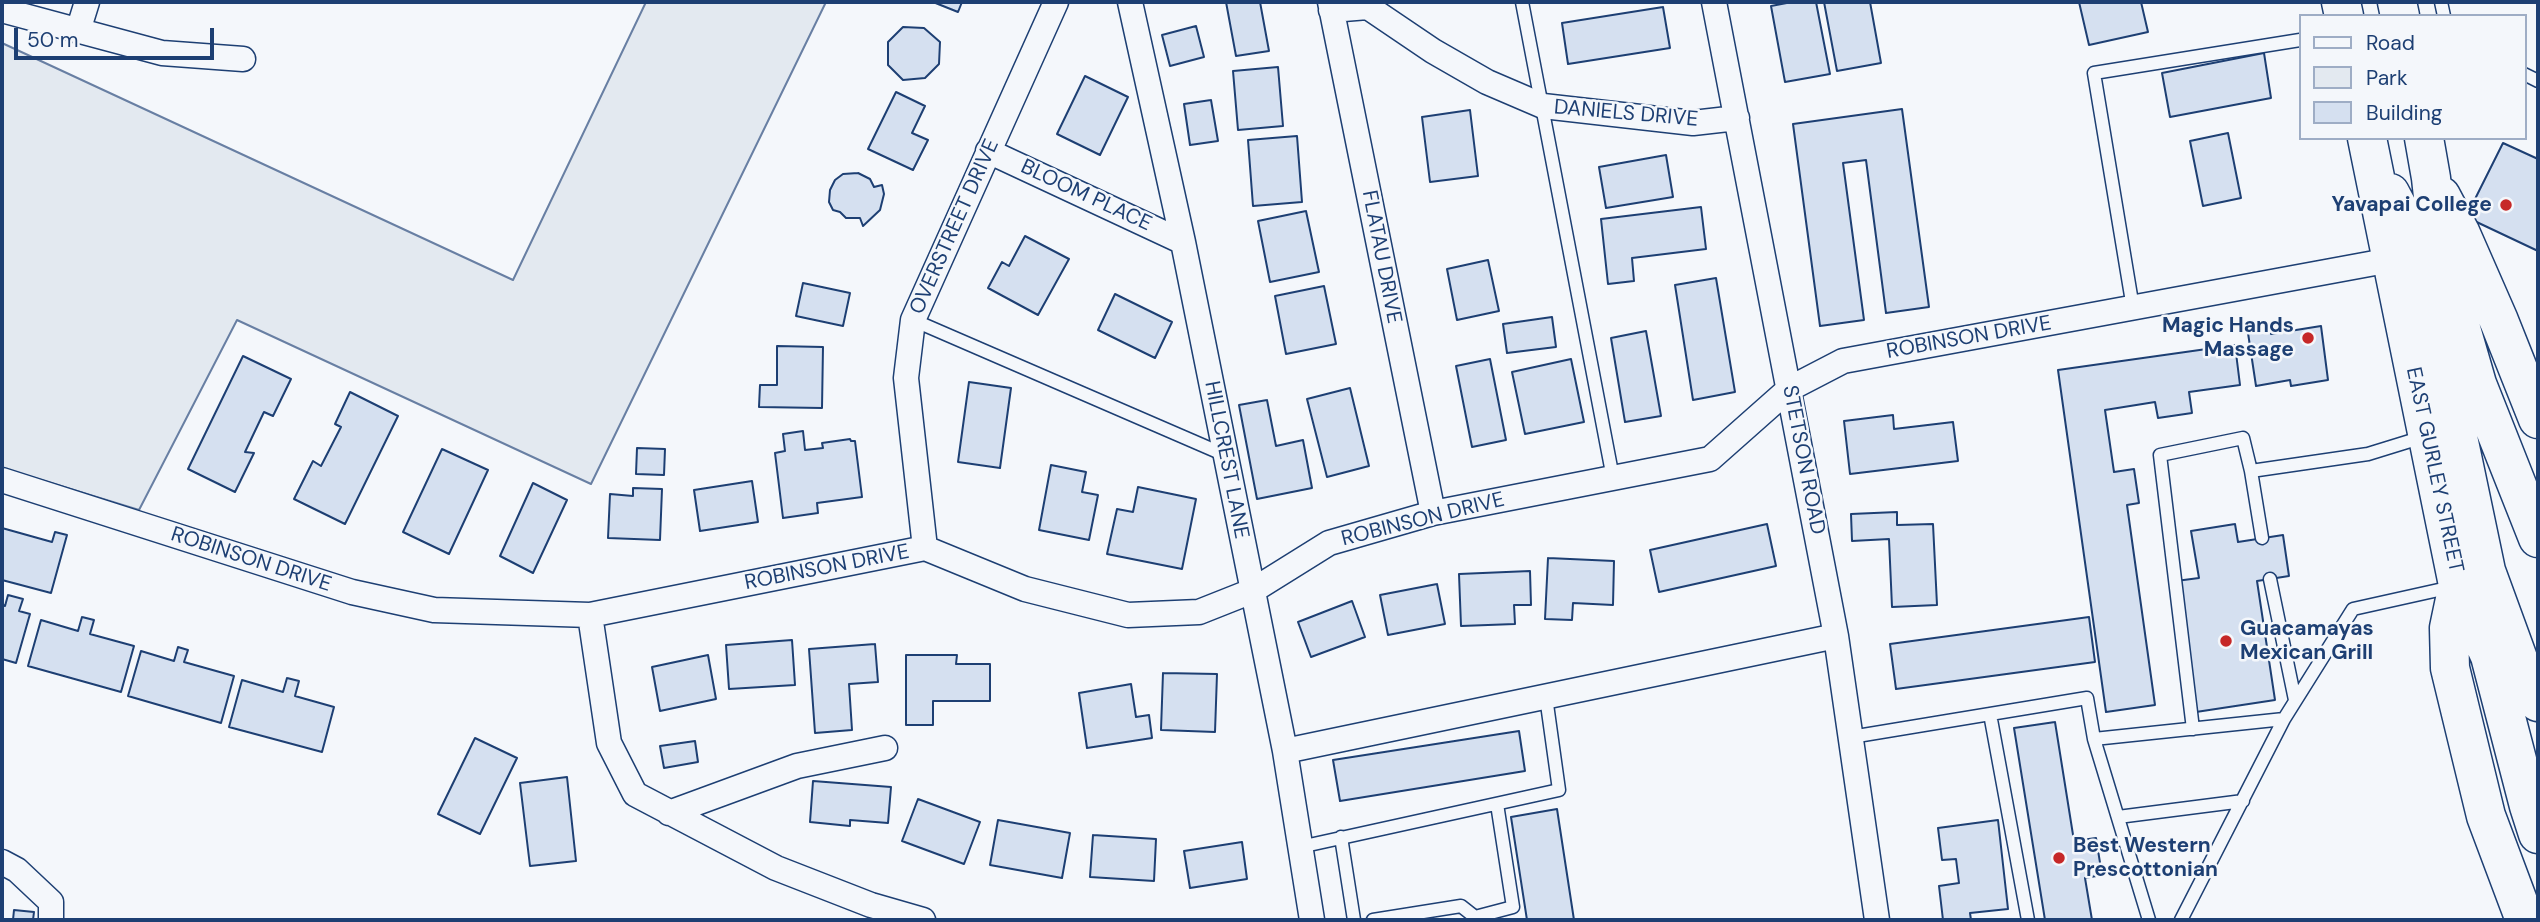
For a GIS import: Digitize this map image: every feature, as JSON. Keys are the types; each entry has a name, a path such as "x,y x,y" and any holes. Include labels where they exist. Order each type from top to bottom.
{"main road":[{"path":"2424,140 2439,253 2477,384 2538,538"},
{"path":"2369,147 2418,246 2486,571 2528,686 2538,702"},
{"name":"EAST GURLEY STREET","path":"2369,147 2458,585 2449,628 2450,668 2486,816 2525,920"},
{"path":"2431,178 2460,232 2538,419"},
{"path":"2458,585 2490,656 2538,834"},
{"path":"2486,816 2500,920"}],"street":[{"path":"78,31 87,2"},
{"name":"OVERSTREET DRIVE","path":"925,548 906,378 913,320 1056,2"},
{"name":"HILLCREST LANE","path":"1130,2 1183,242 1285,751 1312,920"},
{"name":"STETSON ROAD","path":"1714,2 1836,636 1877,920"},
{"name":"DANIELS DRIVE","path":"1331,6 1368,7 1433,51 1487,82 1543,106 1693,123 1737,118"},
{"name":"FLATAU DRIVE","path":"1331,6 1433,513"},
{"path":"2,10 162,53 243,59"},
{"name":"BLOOM PLACE","path":"988,151 1183,242"},
{"name":"ROBINSON DRIVE","path":"2,480 352,592 434,610 590,615 925,548 1025,589 1128,615 1199,612 1252,592 1329,543 1433,513 1710,459 1789,389 1843,361 2391,260"},
{"path":"590,615 610,743 635,794 776,868 871,905 923,920"},
{"path":"1285,751 1836,636"},
{"path":"669,813 797,766 885,748"},
{"path":"2,862 17,870 51,902 51,920"}],"lane":[{"path":"1522,2 1613,478"},
{"path":"2133,308 2094,74 2298,40"},
{"path":"913,320 1225,455"},
{"path":"2251,471 2368,454 2427,436"},
{"path":"2193,729 2160,455 2243,438 2262,538"},
{"path":"2270,579 2295,700"},
{"path":"2181,920 2284,719 2353,609 2458,585"},
{"path":"1300,847 1559,790 1546,697"},
{"path":"1851,737 2087,698 2094,739 2149,920"},
{"path":"1990,714 2028,920"},
{"path":"2094,739 2284,719"},
{"path":"2118,817 2243,801"},
{"path":"1373,920 1461,906 1475,917 1513,907 1497,804"},
{"path":"1341,837 1354,920"}],"green space":[{"path":"646,2 826,2 591,484 237,320 139,510 2,468 2,43 513,280"}],"building":[{"path":"933,2 962,2 958,12"},
{"path":"1226,2 1260,2 1269,51 1236,56"},
{"path":"1792,2 1816,2 1830,74 1785,82 1771,6"},
{"path":"1824,2 1870,2 1881,63 1837,71"},
{"path":"2079,2 2141,2 2148,32 2089,45"},
{"path":"1663,7 1670,48 1568,64 1562,23"},
{"path":"1196,26 1204,57 1170,66 1162,35"},
{"path":"903,27 924,28 940,42 939,64 925,78 903,80 888,65 888,42"},
{"path":"2264,53 2271,98 2170,117 2162,73"},
{"path":"1278,67 1283,126 1238,130 1233,71"},
{"path":"1085,76 1128,97 1100,155 1057,134"},
{"path":"896,92 925,106 912,133 928,140 913,170 868,149"},
{"path":"1211,100 1218,141 1190,145 1184,104"},
{"path":"1902,109 1929,307 1886,313 1866,160 1843,163 1864,320 1820,326 1793,124"},
{"path":"1470,110 1478,176 1430,182 1422,117"},
{"path":"2228,133 2241,198 2203,206 2190,141"},
{"path":"1297,136 1302,202 1253,206 1248,140"},
{"path":"2503,143 2538,159 2538,251 2466,217"},
{"path":"1666,155 1673,197 1606,208 1599,167"},
{"path":"858,173 870,179 874,187 882,185 884,194 880,210 863,226 860,218 846,218 833,210 829,202 830,190 835,180 843,174"},
{"path":"1701,207 1706,249 1632,258 1634,281 1608,284 1601,219"},
{"path":"1306,211 1319,272 1270,282 1258,221"},
{"path":"1025,236 1069,259 1038,315 988,288 1002,262 1009,266"},
{"path":"1488,260 1499,311 1457,320 1447,269"},
{"path":"1716,278 1735,392 1693,400 1675,285"},
{"path":"803,283 850,293 843,326 796,316"},
{"path":"1324,286 1336,344 1286,354 1275,296"},
{"path":"1115,294 1172,322 1155,358 1098,330"},
{"path":"1552,317 1556,347 1507,353 1503,324"},
{"path":"2321,326 2328,380 2291,386 2290,380 2256,386 2248,333 2270,330 2271,334"},
{"path":"1646,331 1661,416 1625,422 1611,338"},
{"path":"2235,345 2240,385 2189,392 2192,413 2158,418 2155,402 2105,410 2114,472 2134,469 2139,503 2127,505 2155,705 2106,712 2058,370"},
{"path":"777,346 823,347 822,408 759,407 760,385 777,385"},
{"path":"243,356 291,379 273,416 264,412 245,452 254,453 235,492 188,469"},
{"path":"1490,359 1506,440 1472,447 1456,366"},
{"path":"1571,359 1584,422 1525,434 1512,372"},
{"path":"969,382 1011,388 1000,468 958,462"},
{"path":"1350,388 1369,466 1327,477 1307,399"},
{"path":"350,392 398,416 345,524 294,499 313,461 321,466 341,427 335,424"},
{"path":"1267,400 1276,446 1303,440 1312,488 1257,499 1239,405"},
{"path":"1893,415 1894,429 1953,422 1958,461 1850,474 1844,421"},
{"path":"803,431 805,450 823,448 822,443 850,439 855,441 862,497 817,503 818,513 783,518 775,453 785,451 783,434"},
{"path":"637,448 665,449 664,475 636,474"},
{"path":"442,449 488,470 449,554 403,532"},
{"path":"1051,465 1086,472 1082,492 1098,495 1089,540 1039,530"},
{"path":"752,481 758,522 700,531 694,490"},
{"path":"533,483 567,500 533,573 500,556"},
{"path":"1138,487 1196,499 1182,569 1107,554 1117,509 1133,512"},
{"path":"633,488 662,489 660,540 608,538 610,494 633,496"},
{"path":"1897,512 1897,525 1933,524 1937,605 1892,607 1889,539 1852,541 1851,514"},
{"path":"1767,524 1776,566 1659,592 1650,550"},
{"name":"Guacamayas Mexican Grill","path":"2235,524 2238,542 2283,535 2289,576 2257,581 2275,700 2196,712 2176,581 2199,578 2191,531"},
{"path":"2,528 52,542 55,532 67,535 51,593 2,580"},
{"path":"1548,558 1614,561 1613,605 1573,603 1572,620 1545,619"},
{"path":"1530,571 1531,605 1514,605 1515,624 1461,626 1459,574"},
{"path":"1437,584 1445,624 1388,635 1380,595"},
{"path":"8,595 23,599 19,611 30,614 16,663 2,659 2,605 5,606"},
{"path":"1352,601 1365,637 1311,657 1298,622"},
{"path":"82,617 94,620 90,634 134,646 121,692 28,666 41,620 78,631"},
{"path":"2089,617 2095,662 1896,689 1890,644"},
{"path":"792,640 795,685 729,689 726,645"},
{"path":"875,644 878,682 849,684 852,730 815,733 809,649"},
{"path":"178,647 188,650 184,662 234,676 221,723 128,696 141,651 174,661"},
{"path":"708,655 716,699 660,711 652,667"},
{"path":"906,655 957,655 956,664 990,664 990,701 933,701 933,725 906,725"},
{"path":"1163,673 1217,674 1215,732 1161,730"},
{"path":"287,678 299,681 295,696 334,707 322,752 229,727 242,680 283,692"},
{"path":"1131,684 1136,717 1149,715 1152,738 1087,748 1079,693"},
{"path":"2055,722 2074,841 2096,838 2102,875 2085,878 2092,920 2045,920 2014,728"},
{"path":"1519,731 1525,771 1340,801 1333,760"},
{"path":"475,738 517,758 480,834 438,814"},
{"path":"695,741 698,762 664,768 660,746"},
{"path":"567,777 576,861 530,866 520,783"},
{"path":"813,781 891,787 888,823 850,820 850,826 810,822"},
{"path":"918,799 980,822 964,864 902,841"},
{"path":"1557,809 1574,920 1527,920 1511,817"},
{"path":"998,820 1070,833 1062,878 990,865"},
{"path":"1998,820 2008,909 1970,913 1971,920 1943,920 1939,886 1959,883 1956,859 1942,860 1938,828"},
{"path":"1093,835 1156,839 1154,881 1090,877"},
{"path":"1242,842 1247,879 1190,888 1184,851"},
{"path":"14,910 34,912 33,920 13,920"}],"place":[{"name":"Yavapai College","path":"2506,205"},
{"name":"Magic Hands Massage","path":"2308,338"},
{"name":"Guacamayas Mexican Grill","path":"2226,641"},
{"name":"Best Western Prescottonian","path":"2059,858"}]}
